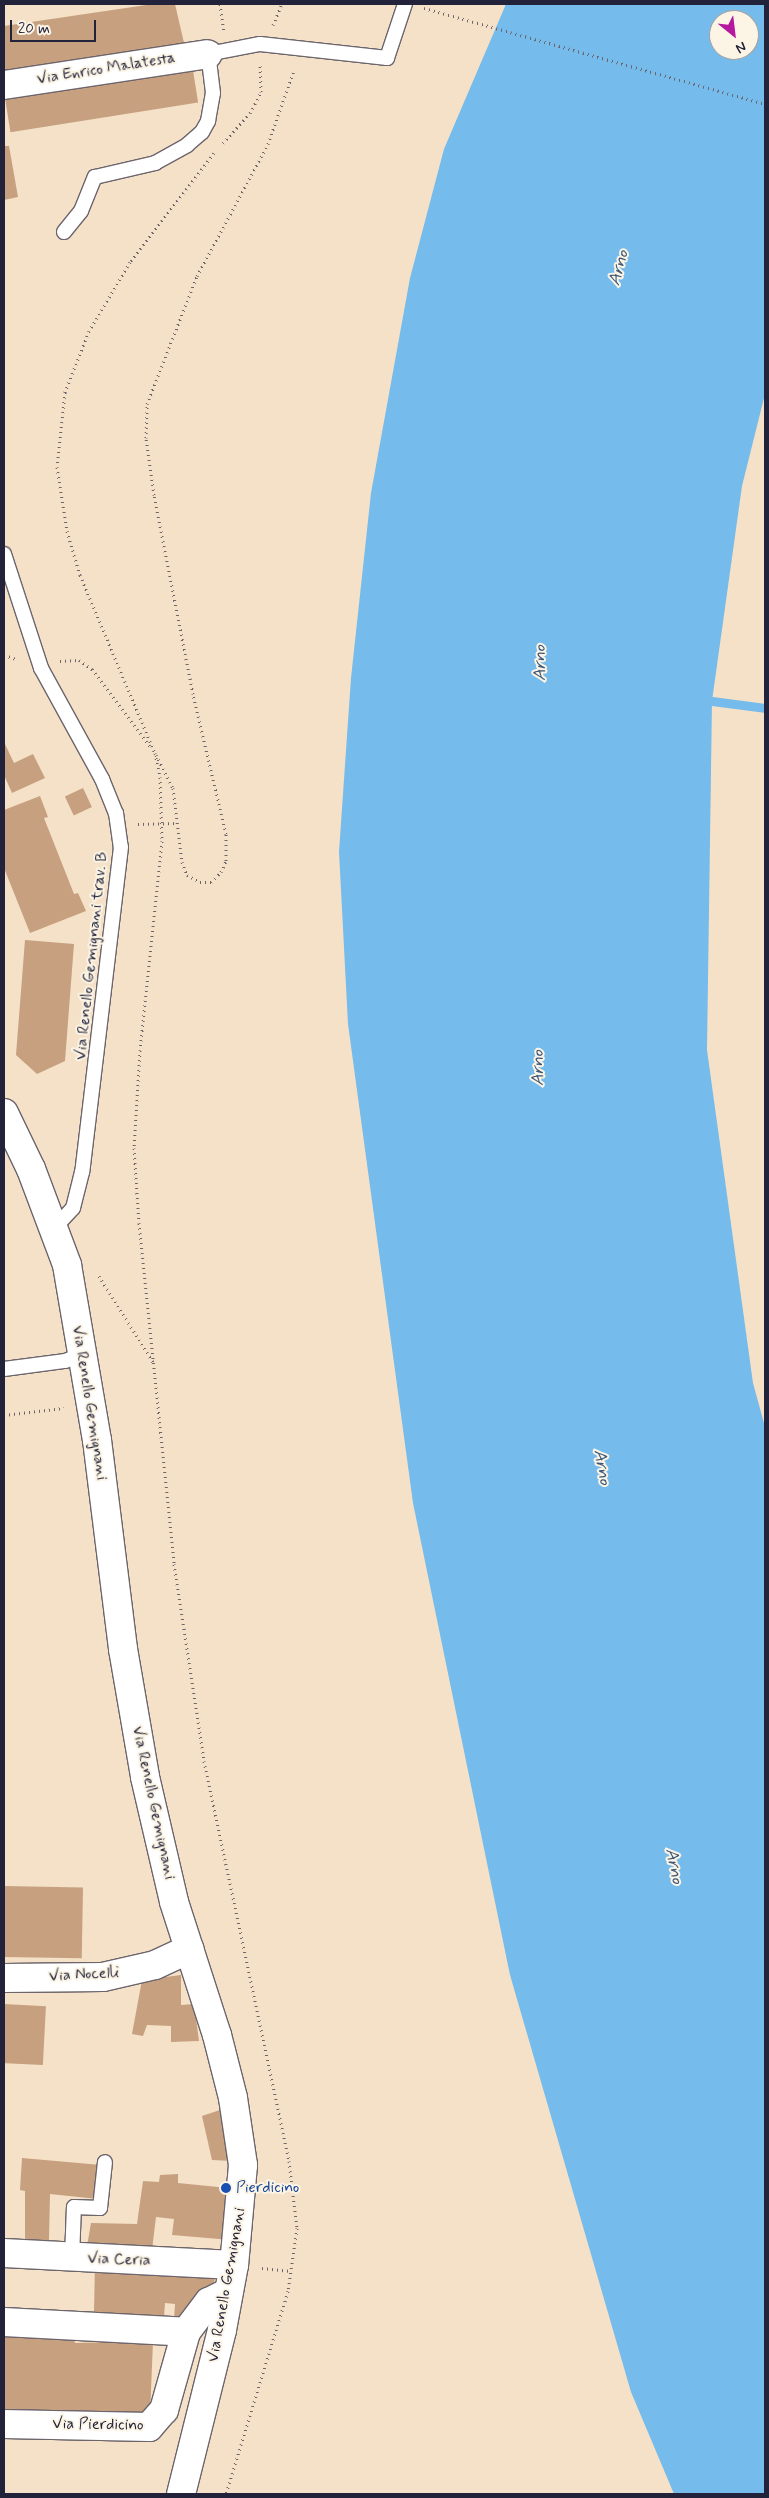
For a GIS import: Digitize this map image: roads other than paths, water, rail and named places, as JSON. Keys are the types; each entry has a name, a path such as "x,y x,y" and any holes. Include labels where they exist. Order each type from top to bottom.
{"street":[{"name":"Via Enrico Malatesta","path":"4,85 216,44"},
{"name":"Via Renello Gemignani","path":"4,1113 55,1227 67,1265 97,1440 123,1649 144,1777 174,1902 226,2071 243,2165 234,2265 229,2292 181,2494"},
{"name":"Via Nocelli","path":"4,1978 103,1977 155,1965 189,1949"},
{"name":"Via Ceria","path":"4,2253 234,2265"},
{"name":"Via Pierdicino","path":"4,2424 150,2427 164,2410 186,2332 209,2302 229,2292"},
{"path":"4,2322 186,2332"}],"lane":[{"path":"64,232 81,211 95,177 155,163 187,145 202,132 208,121 213,93 216,44 260,44 387,58 410,5"},
{"name":"Via Renello Gemignani trav. B","path":"4,554 41,668 102,778 116,812 121,847 82,1172 73,1208 55,1227"},
{"path":"4,1369 65,1361 81,1355"},
{"path":"72,2258 74,2207 100,2208 105,2162"}],"water":[{"name":"Arno","path":"506,4 765,4 765,394 742,486 712,701 707,1050 753,1383 765,1427 765,2494 674,2494 631,2392 510,1975 413,1503 348,1024 339,852 351,678 371,493 410,278 444,149"}],"waterway":[{"path":"712,701 765,708"}],"place":[{"name":"Pierdicino","path":"226,2188"}]}
